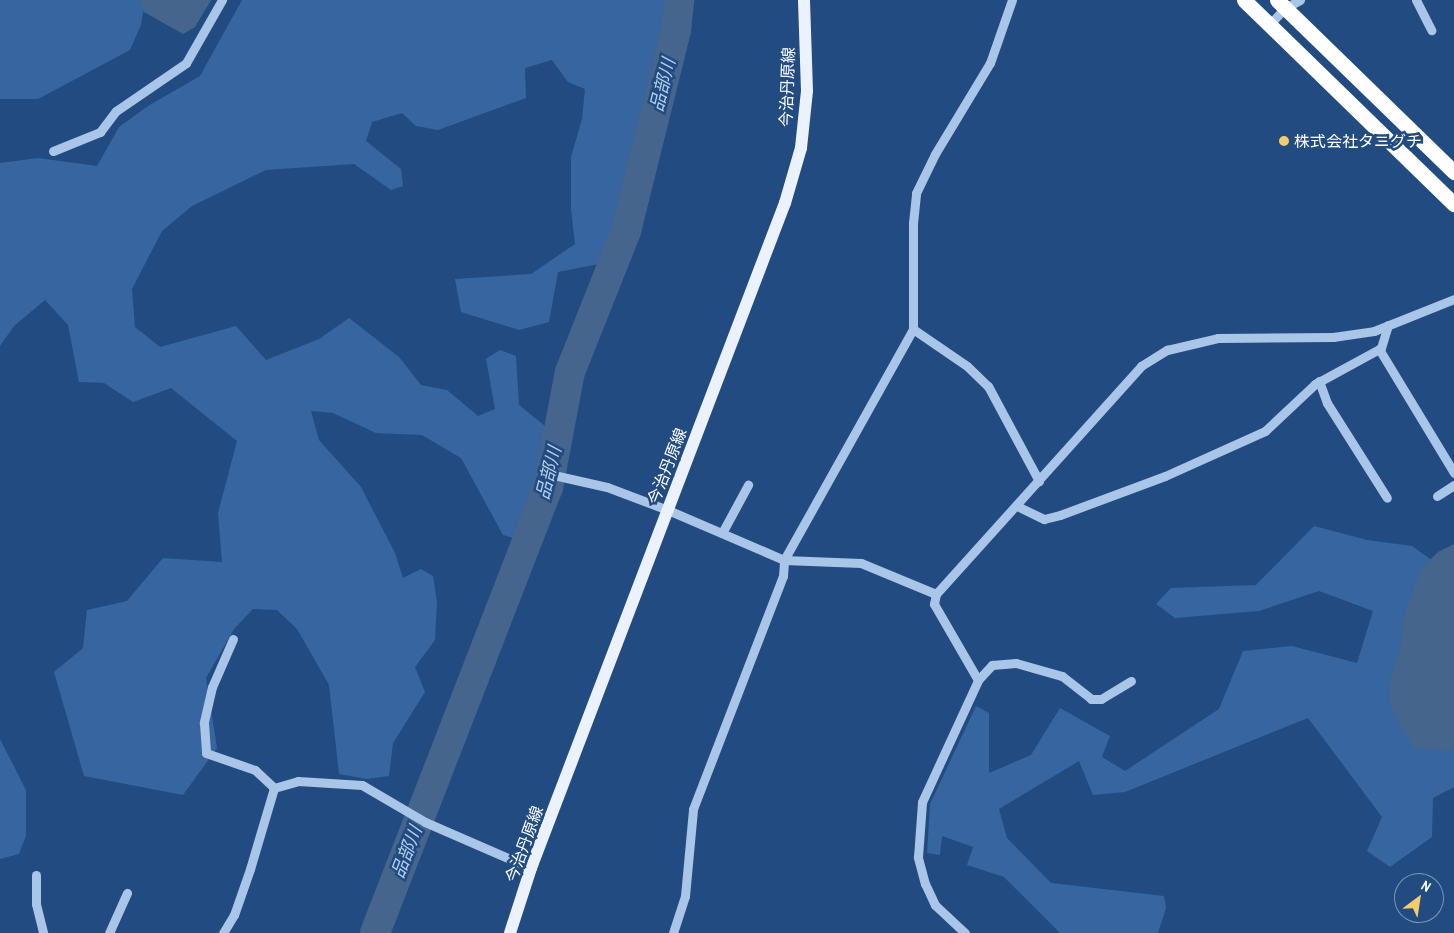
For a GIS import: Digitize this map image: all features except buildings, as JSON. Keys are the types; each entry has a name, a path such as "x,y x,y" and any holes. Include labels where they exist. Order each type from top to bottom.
{"highway":[{"path":"1244,0 1454,204"},
{"path":"1281,4 1454,172"}],"main road":[{"name":"今治丹原線","path":"510,933 531,868 785,203 801,148 807,91 804,0"}],"street":[{"path":"54,151 100,132 116,112 186,63 222,0"},
{"path":"672,933 685,896 694,808 783,576 784,560 913,329 913,223 916,193 935,154 990,63 1012,0"},
{"path":"1270,24 1281,4 1300,0"},
{"path":"1416,0 1431,30"},
{"path":"978,680 934,604 936,594 1141,366 1167,350 1218,338 1333,337 1388,325 1454,299"},
{"path":"1017,506 1044,519 1165,476 1265,431 1320,381 1379,349 1388,325"},
{"path":"913,329 967,366 988,386 1039,481"},
{"path":"1379,349 1454,473"},
{"path":"1320,381 1327,403 1387,498"},
{"path":"558,476 607,487 668,510 784,560 861,563 936,594"},
{"path":"722,533 748,485"},
{"path":"1437,496 1454,485"},
{"path":"233,639 212,688 204,723 206,752 255,770 274,788"},
{"path":"965,933 935,905 925,884 918,858 922,802 978,680 992,665 1016,663 1062,676 1092,699 1100,699 1131,681"},
{"path":"274,788 298,781 362,785 425,822 531,868"},
{"path":"223,933 234,915 274,788"},
{"path":"36,875 36,904 43,933"},
{"path":"109,933 127,893"}],"shaded area":[{"path":"0,0 145,0 141,25 130,50 38,99 0,99"},
{"path":"140,0 211,0 195,27 183,34 144,12"},
{"path":"242,0 673,0 618,225 604,263 558,272 549,322 519,330 461,312 455,279 531,274 575,244 571,209 571,157 582,119 585,89 568,82 552,60 525,68 526,98 438,130 416,126 402,113 372,122 366,141 401,169 403,186 391,190 354,164 266,170 192,206 162,231 132,289 135,327 160,347 236,326 266,360 319,339 349,318 399,357 421,385 447,390 478,416 495,409 486,359 500,350 516,356 519,405 545,426 542,486 521,540 503,535 461,458 422,435 376,433 333,413 311,411 319,440 361,487 395,553 403,578 421,569 433,576 437,602 435,640 415,667 425,692 393,743 389,776 367,779 339,774 329,685 297,629 277,610 253,609 234,629 206,678 217,748 183,795 84,776 54,672 83,648 87,610 127,601 163,558 222,562 218,513 237,441 171,388 133,402 104,383 79,382 68,325 45,300 14,326 0,346 0,163 38,158 97,166 119,127 148,106 200,76"},
{"path":"1314,526 1367,540 1412,546 1454,576 1454,787 1433,798 1432,837 1390,867 1367,851 1382,817 1308,718 1125,792 1093,795 1079,761 999,809 1007,838 1051,883 1164,896 1166,908 1158,933 1060,933 1004,877 967,865 973,847 942,836 940,855 927,853 930,804 976,706 989,713 989,773 1031,755 1060,708 1110,736 1102,757 1125,771 1219,709 1243,651 1292,646 1357,663 1373,611 1319,591 1259,611 1175,618 1156,604 1171,588 1256,585"},
{"path":"1454,544 1454,747 1449,751 1414,748 1392,711 1389,684 1400,649 1405,614 1420,570 1438,552"},
{"path":"0,739 26,790 26,836 19,854 0,859"}],"waterway":[{"name":"品部川","path":"375,933 548,488 570,372 626,231 676,31 679,0"}],"place":[{"name":"株式会社タニグチ","path":"1284,141"}]}
